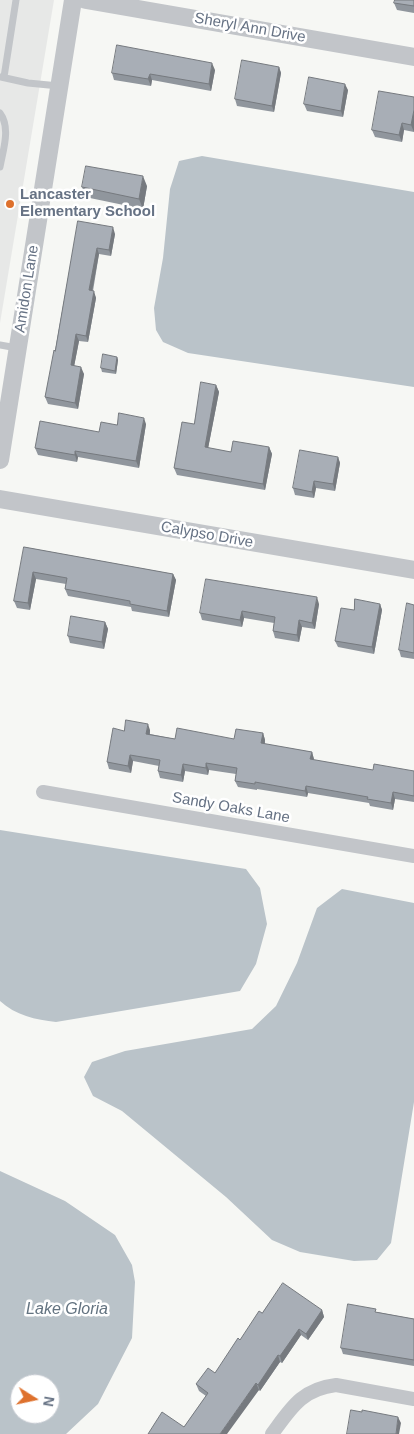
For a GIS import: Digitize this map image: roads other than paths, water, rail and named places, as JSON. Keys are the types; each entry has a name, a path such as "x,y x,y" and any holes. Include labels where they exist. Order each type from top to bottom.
{"street":[{"name":"Amidon Lane","path":"0,460 73,0"},
{"name":"Sheryl Ann Drive","path":"86,0 140,5 414,57"},
{"name":"Calypso Drive","path":"0,499 414,570"},
{"name":"Sandy Oaks Lane","path":"43,792 414,856"},
{"path":"272,1434 290,1409 302,1397 313,1390 323,1387 336,1386 414,1399"}],"lane":[{"path":"16,0 2,77 60,86"},
{"path":"0,114 5,119 0,167"},
{"path":"0,345 18,348"}],"water":[{"path":"202,156 414,192 414,387 188,353 163,342 156,330 154,308 163,258 170,189 179,161"},
{"path":"0,830 246,869 260,888 267,924 256,964 240,991 56,1022 26,1016 6,1006 0,1001"},
{"path":"342,889 414,903 414,1102 391,1243 377,1260 354,1261 300,1252 272,1240 226,1197 122,1111 93,1096 84,1077 92,1062 125,1051 252,1029 276,1006 297,963 317,908"},
{"name":"Lake Gloria","path":"0,1171 65,1201 115,1235 132,1265 135,1282 132,1338 98,1404 66,1434 0,1434"}],"place":[{"name":"Lancaster Elementary School","path":"10,204"}]}
